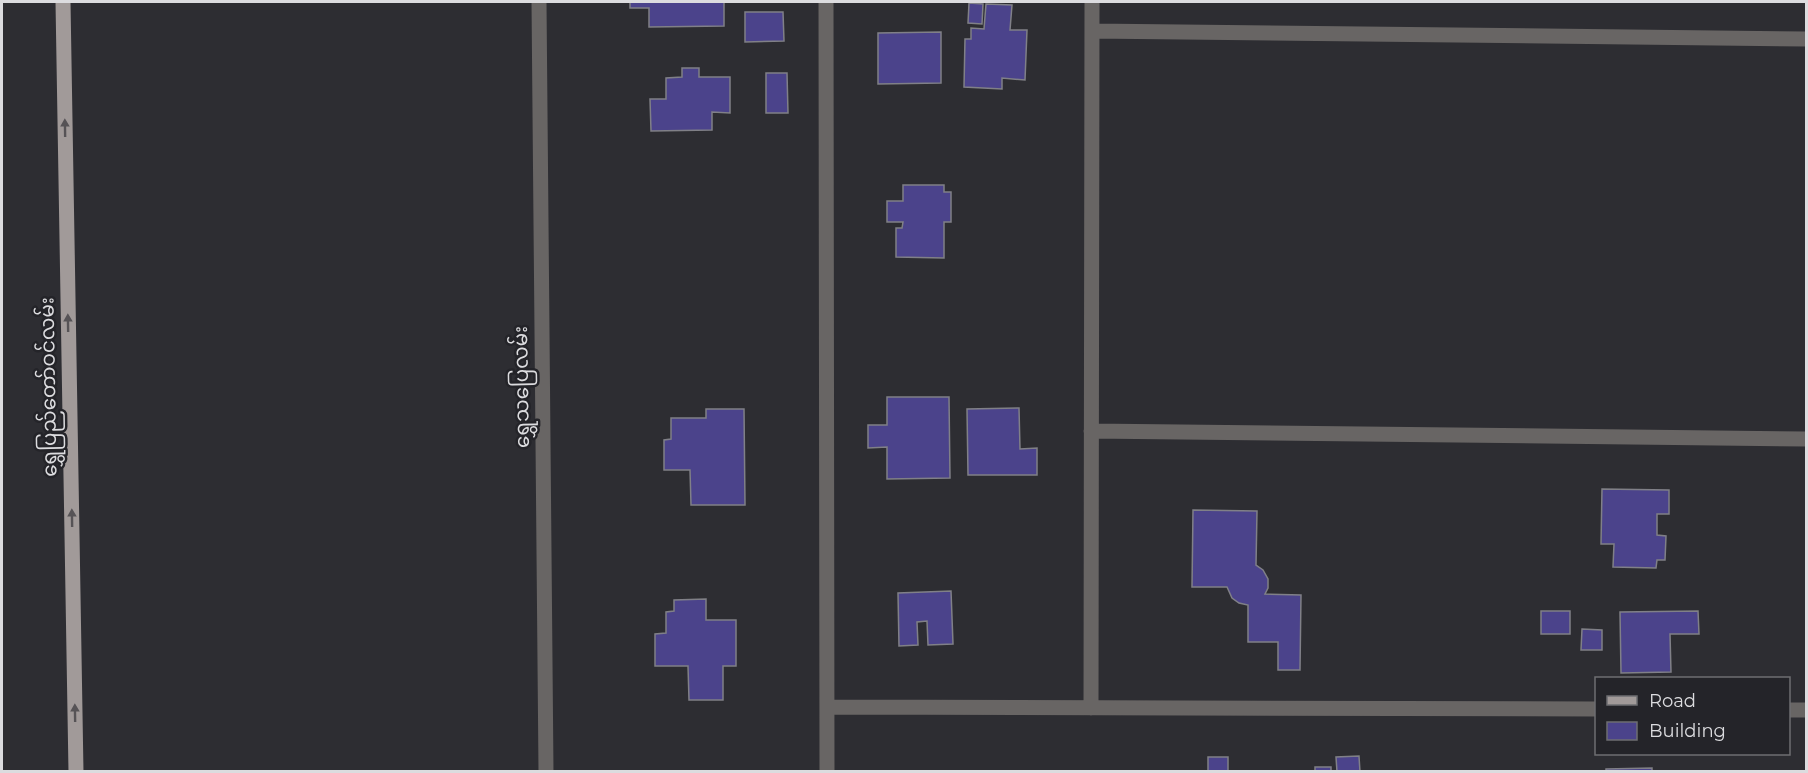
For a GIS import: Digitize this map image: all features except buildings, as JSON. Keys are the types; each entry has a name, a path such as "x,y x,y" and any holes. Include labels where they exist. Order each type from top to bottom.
{"main road":[{"name":"ရွှေပြည်တော်ဝင်လမ်း","path":"63,2 76,771"}],"street":[{"name":"ရွှေသပြေလမ်း","path":"539,2 546,771"},
{"path":"826,2 827,771"},
{"path":"1090,708 1092,2"},
{"path":"1092,31 1806,39"},
{"path":"1091,431 1806,439"},
{"path":"827,707 1595,709"},
{"path":"1790,710 1806,710"}]}
